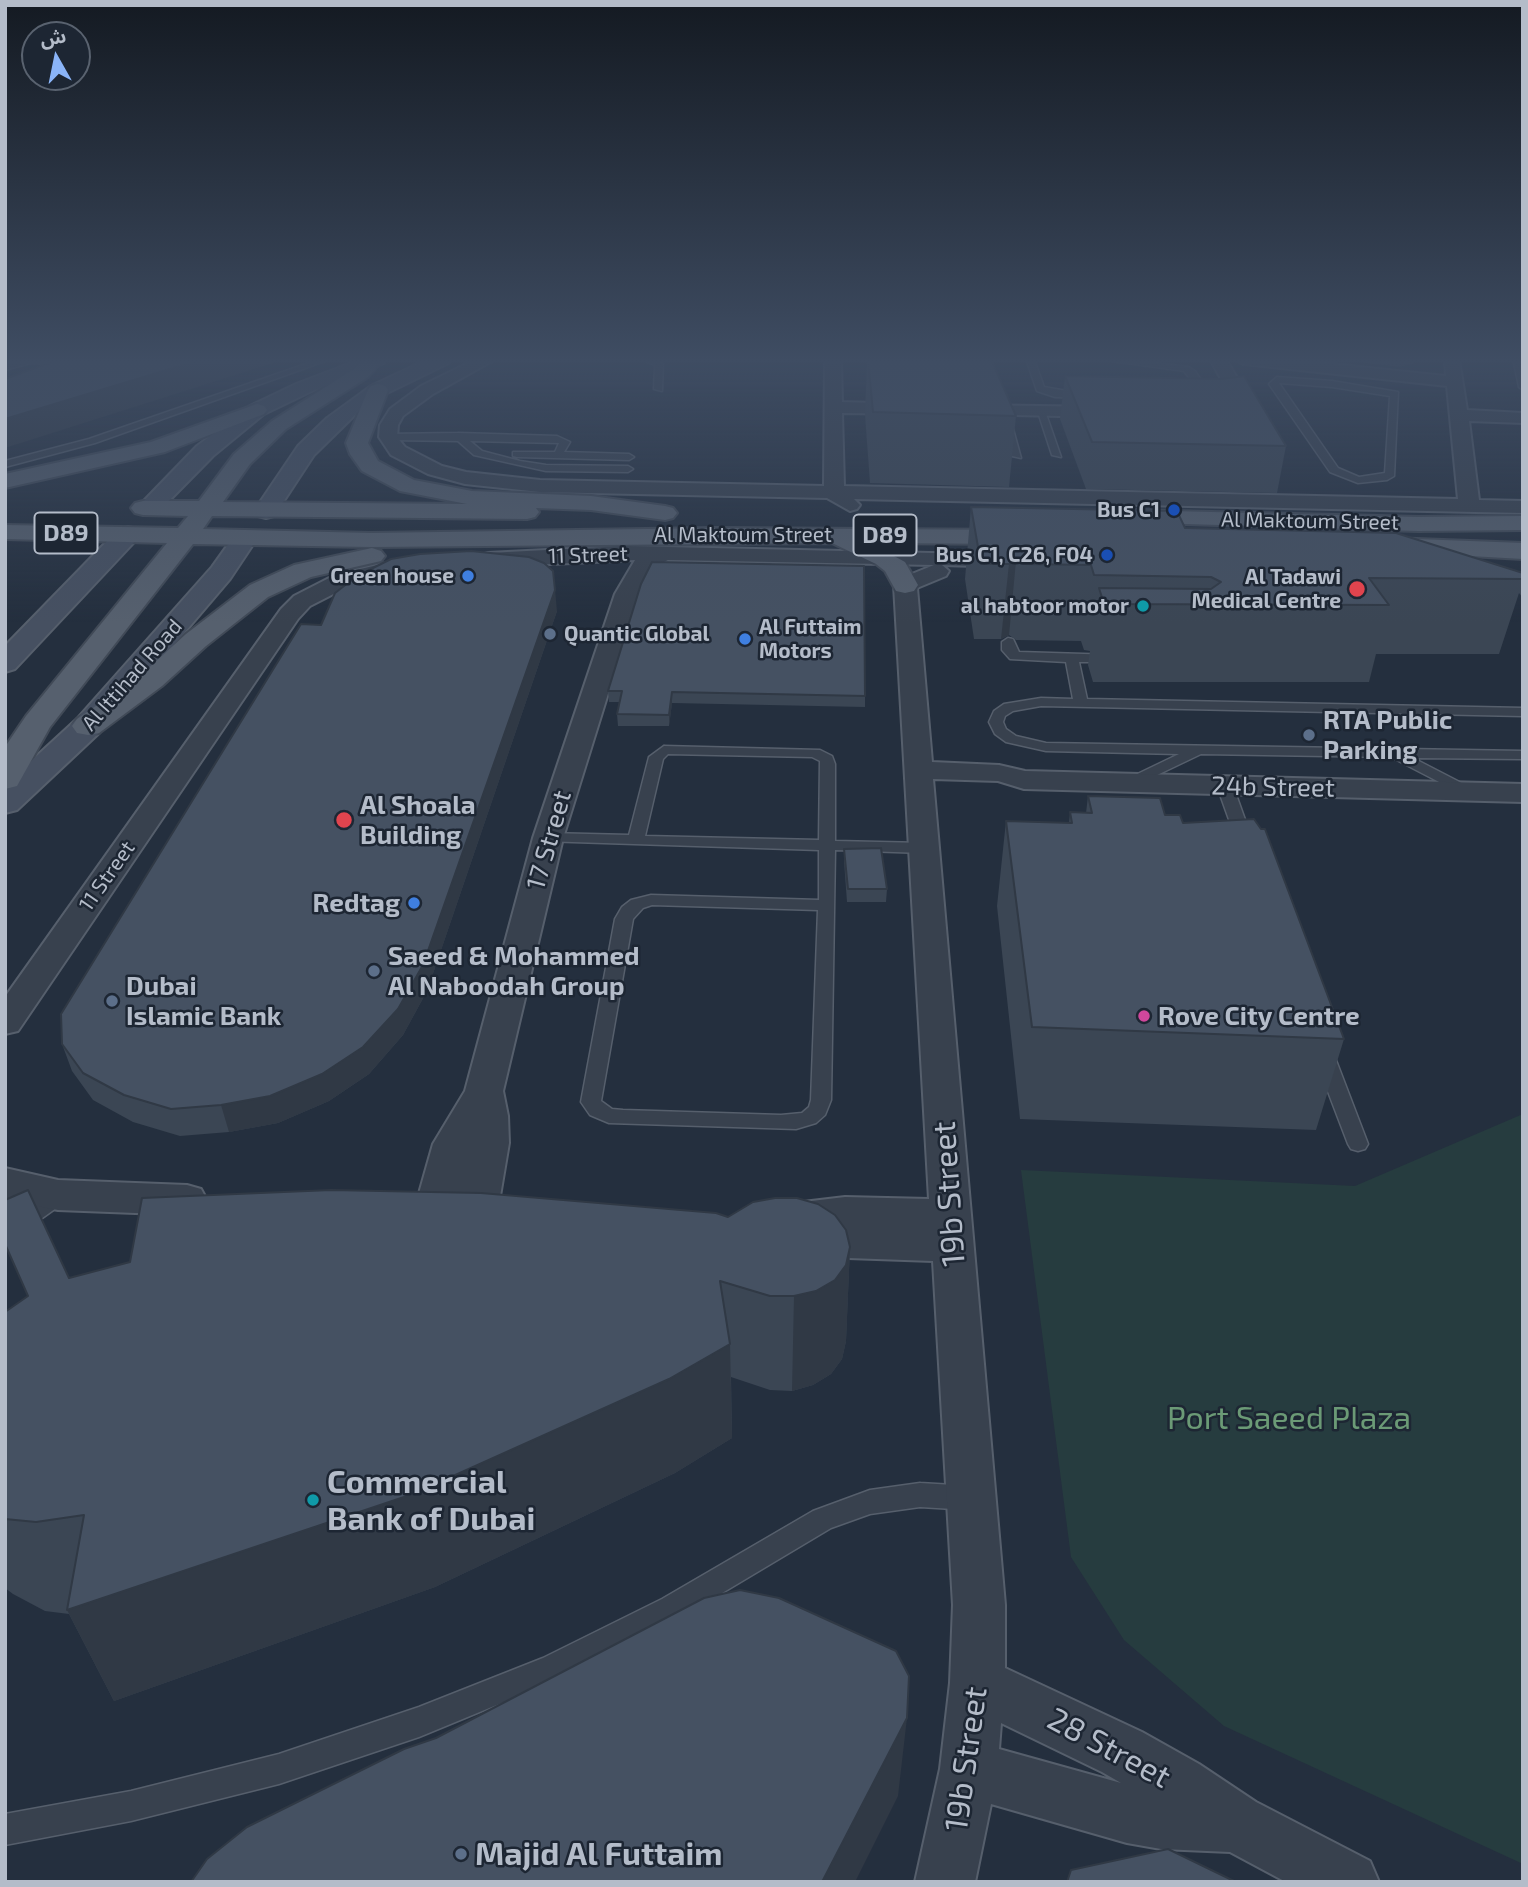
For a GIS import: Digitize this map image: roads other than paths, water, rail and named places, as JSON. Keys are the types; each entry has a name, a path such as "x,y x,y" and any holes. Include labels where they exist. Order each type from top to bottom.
{"main road":[{"path":"5,481 157,447"},
{"path":"5,663 126,521 149,508 210,447"},
{"path":"5,779 18,752 37,723 159,572 203,509 254,447"},
{"path":"246,537 310,447"},
{"path":"359,447 360,454 370,466 386,476 428,491 472,498 591,503 665,513"},
{"name":"Al Maktoum Street","path":"149,508 266,511 880,512 1414,535 1523,551"},
{"name":"Al Maktoum Street","path":"5,531 126,521 184,536 360,540 814,535 1051,537"},
{"name":"Al Maktoum Street","path":"1118,538 1414,535 1523,522"},
{"path":"814,535 854,544 895,572"},
{"path":"1377,566 1388,560 1414,535 1523,535"},
{"name":"Al Ittihad Road","path":"5,803 88,726 221,573 246,537"},
{"path":"88,726 152,680 241,603 282,579 334,563 361,558 516,538"}],"street":[{"path":"395,447 435,470 501,484 1523,507"},
{"path":"833,447 836,497 846,504 880,512"},
{"path":"1461,447 1469,505"},
{"path":"1469,505 1523,522"},
{"path":"1414,535 1452,517 1469,505"},
{"name":"11 Street","path":"5,1023 289,614 302,601 344,580 370,572 434,563 559,556 664,554 895,572 982,560 1030,561"},
{"name":"17 Street","path":"435,1211 453,1144 484,1091 548,838 627,594 644,564 664,554"},
{"path":"559,556 601,571 621,585 627,594"},
{"path":"895,572 936,572 982,560"},
{"path":"1377,566 1523,573"},
{"name":"19b Street","path":"895,572 919,778 979,1605 977,1684 969,1769 945,1882"},
{"name":"24b Street","path":"919,778 1002,788 1024,780 1523,793"},
{"name":"17 Street","path":"476,1214 488,1143 489,1116 484,1091"},
{"path":"5,1184 58,1195 225,1202"},
{"path":"393,1209 518,1215"},
{"name":"28 Street","path":"977,1684 1122,1752 1179,1784 1235,1823 1349,1882"},
{"name":"28 Street","path":"969,1769 1127,1814 1161,1820 1235,1823"}],"lane":[{"path":"5,464 69,447"},
{"path":"471,447 478,453 496,459 546,468 628,463 558,455 478,453"},
{"path":"558,455 562,447"},
{"path":"1012,447 1017,456"},
{"path":"1054,447 1057,455"},
{"path":"1318,447 1334,470 1347,478 1380,480 1390,474 1392,447"},
{"path":"1008,642 1009,650 1015,656 1128,658"},
{"path":"1072,658 1081,703"},
{"path":"1523,712 1024,703 1009,707 999,714 996,722 1000,731 1011,739 1028,744 1199,750 1523,755"},
{"path":"636,840 656,757 663,750 815,752 827,760 829,845 821,1100 818,1110 809,1118 796,1122 608,1116 597,1110 591,1102 590,1092 624,919 628,911 637,904 650,900 827,905"},
{"path":"1130,783 1199,750"},
{"path":"1394,753 1468,792"},
{"path":"1225,786 1252,860"},
{"path":"548,838 924,848"},
{"path":"1319,1040 1358,1144"},
{"path":"5,1233 58,1195"},
{"path":"5,1829 131,1807 279,1769 419,1722 552,1668 672,1608 822,1519 870,1502 920,1494 971,1498"}],"place":[{"name":"Bus C1","path":"1174,510"},
{"name":"Bus C1, C26, F04","path":"1107,555"},
{"name":"Green house","path":"468,576"},
{"name":"Al Tadawi Medical Centre","path":"1357,589"},
{"name":"al habtoor motor","path":"1143,606"},
{"name":"Quantic Global","path":"550,634"},
{"name":"Al Futtaim Motors","path":"745,639"},
{"name":"RTA Public Parking","path":"1309,735"},
{"name":"Al Shoala Building","path":"344,820"},
{"name":"Redtag","path":"414,903"},
{"name":"Saeed & Mohammed Al Naboodah Group","path":"374,971"},
{"name":"Dubai Islamic Bank","path":"112,1001"},
{"name":"Rove City Centre","path":"1144,1016"},
{"name":"Commercial Bank of Dubai","path":"313,1500"},
{"name":"Majid Al Futtaim","path":"461,1854"}],"park label":[{"name":"Port Saeed Plaza","path":"1289,1418"}]}
